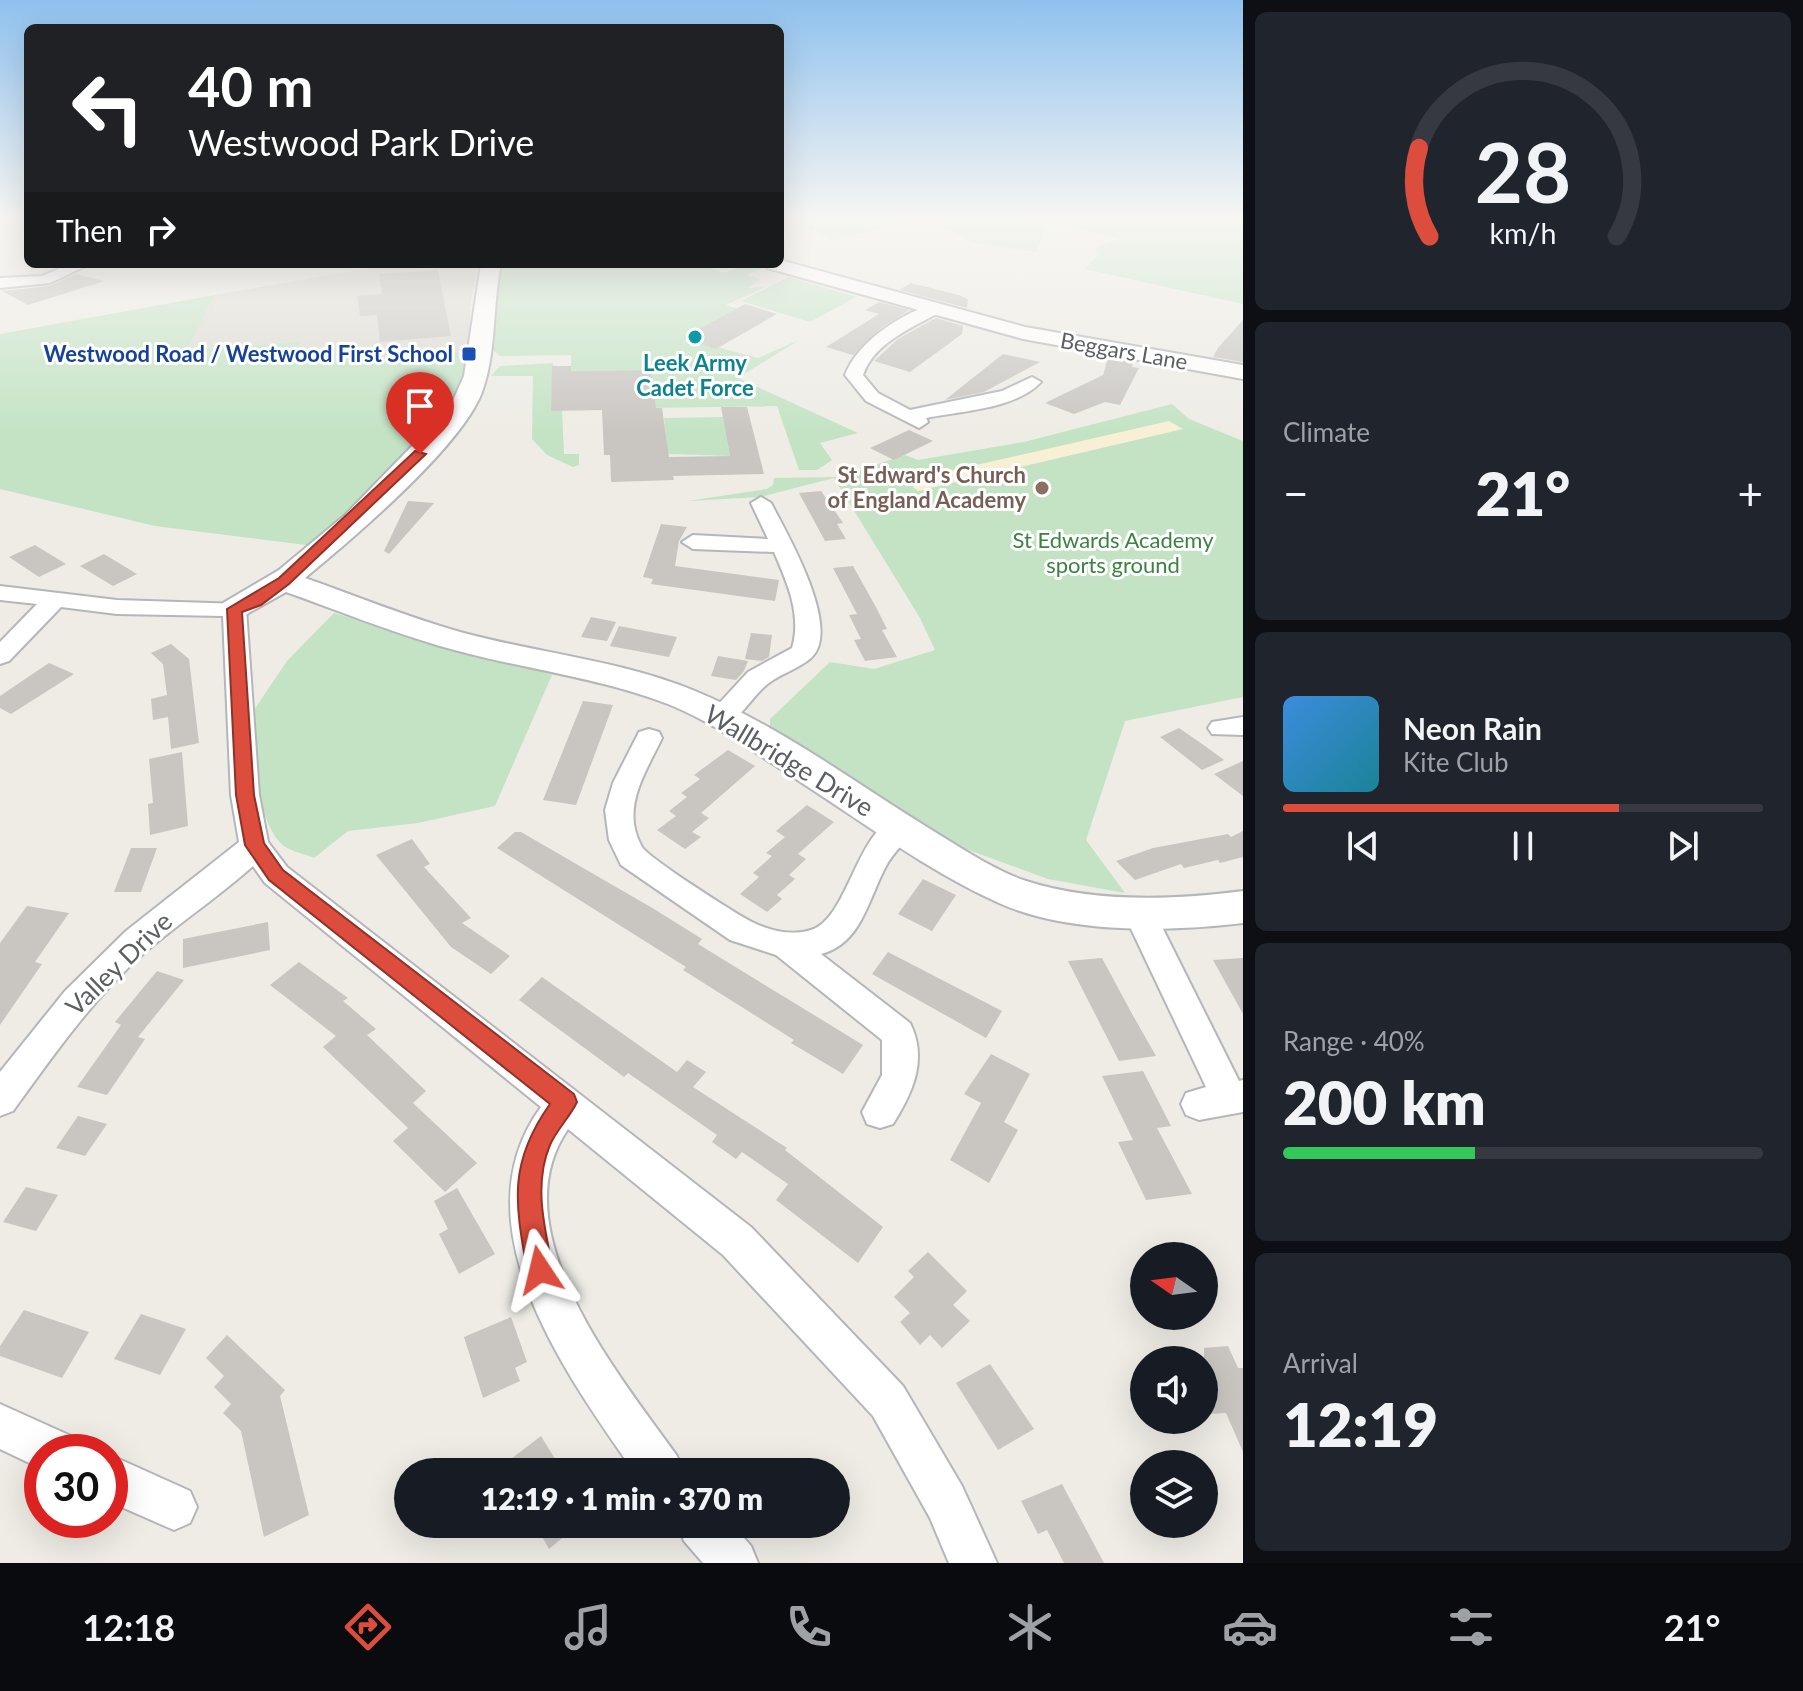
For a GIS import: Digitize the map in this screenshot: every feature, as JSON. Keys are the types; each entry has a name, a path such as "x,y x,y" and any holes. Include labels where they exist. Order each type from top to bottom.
{"street":[{"path":"63,289 69,292"},
{"path":"0,593 163,610 234,609 255,602 284,581 372,503 447,427 465,403 472,392 478,367 485,289"},
{"name":"Beggars Lane","path":"866,289 1036,336 1243,372"},
{"path":"936,308 889,337 855,366 854,375 862,388 914,419 1008,395 1032,382"},
{"path":"722,716 757,678 792,661 803,652 808,642 808,616 761,503"},
{"path":"693,542 780,546"},
{"name":"Wallbridge Drive","path":"284,581 450,639 620,678 680,697 722,716 900,828 1014,893 1067,906 1139,912 1186,914 1243,907"},
{"path":"0,656 54,601"},
{"path":"234,609 245,795 254,845 276,875 566,1102 737,1241 888,1401 946,1502 973,1563"},
{"path":"649,738 623,794 616,819 632,857 741,931 787,946 898,1033 902,1053 901,1083 880,1112"},
{"path":"787,946 823,941 849,916 873,860 900,828"},
{"name":"Valley Drive","path":"0,1100 71,1007 105,970 140,937 240,860 254,845"},
{"path":"1139,912 1224,1099"},
{"path":"566,1102 540,1137 530,1170 529,1209 540,1270 584,1361 651,1458"},
{"path":"0,1426 24,1437"},
{"path":"128,1486 174,1507"},
{"path":"713,1538 734,1563"}],"shaded area":[{"path":"250,289 473,289 470,351 299,364 299,341 185,351 215,295"}],"green space":[{"path":"499,289 761,289 726,305 739,309 684,338 758,358 799,340 738,378 858,433 820,443 832,460 817,470 799,470 777,406 647,408 655,398 651,370 571,371 571,355 500,356 492,349"},
{"path":"765,289 829,289 856,297 810,322 741,301"},
{"path":"1175,289 1243,289 1243,304"},
{"path":"215,295 186,351 299,341 300,364 470,351 465,403 322,547 155,526 0,489 0,334"},
{"path":"553,363 551,411 562,411 564,454 579,454 579,465 573,467 547,455 532,439 533,376 491,376 500,366"},
{"name":"St Edwards Academy sports ground","path":"1172,404 1189,419 1243,441 1243,697 1125,721 1086,840 1125,893 1048,879 966,849 770,736 770,719 830,662 874,669 935,650 920,618 834,478 760,497 688,501 767,489 773,485 774,478 839,477 905,455 918,460 1024,442"},
{"path":"723,417 730,456 668,454 664,418"},
{"path":"334,613 552,675 495,806 418,823 348,831 314,858 287,848 275,836 257,787 248,719 287,661"}],"sand":[{"path":"1169,421 1183,429 918,491 906,481"}],"building":[{"path":"22,289 79,289 28,305 2,291"},
{"path":"381,289 442,289 451,336 380,342 377,315 360,316 357,296 382,294"},
{"path":"935,289 959,295 968,299 967,308 899,290"},
{"path":"879,302 909,310 881,328 853,355 826,347 879,314 865,310"},
{"path":"745,304 777,314 716,349 683,338"},
{"path":"936,318 963,326 962,334 910,372 874,361 898,339"},
{"path":"1243,320 1243,362 1213,357 1218,348"},
{"path":"1003,354 1040,362 984,392 945,400"},
{"path":"1108,358 1133,362 1132,367 1139,368 1120,405 1105,402 1074,414 1045,403 1103,375"},
{"path":"552,366 571,366 571,371 651,370 656,408 662,408 669,457 730,456 721,407 747,407 764,474 673,476 674,480 611,482 610,455 604,455 602,410 551,411"},
{"path":"909,430 933,441 894,460 870,448"},
{"path":"821,491 843,523 837,524 846,539 825,541 799,493"},
{"path":"408,501 434,503 389,554 384,551"},
{"path":"661,524 687,527 679,541 675,566 779,580 775,601 651,584 653,579 643,577"},
{"path":"35,545 66,564 39,577 9,557"},
{"path":"104,554 137,574 113,586 80,566"},
{"path":"853,566 887,629 882,630 897,657 865,661 854,640 861,639 849,615 857,614 833,568"},
{"path":"591,617 616,622 607,641 581,637"},
{"path":"619,626 677,637 669,657 610,646"},
{"path":"751,633 772,635 769,657 762,661 745,659"},
{"path":"171,644 189,659 199,743 171,749 168,717 153,720 151,699 167,695 163,664 151,653"},
{"path":"718,656 748,661 736,680 711,676"},
{"path":"49,663 74,674 11,714 0,708 0,696"},
{"path":"583,701 613,705 576,805 543,800"},
{"path":"1179,728 1224,760 1202,770 1160,737"},
{"path":"728,750 755,766 701,813 709,818 692,832 701,837 685,849 657,830 676,816 669,811 687,797 681,793 700,779 694,775"},
{"path":"182,752 188,826 150,835 148,804 153,803 149,759"},
{"path":"1243,761 1243,796 1214,774"},
{"path":"807,805 834,822 798,854 806,859 789,875 795,879 777,895 782,899 767,912 740,894 759,877 753,873 772,856 766,853 785,837 776,831"},
{"path":"1243,831 1243,857 1220,863 1218,860 1184,868 1181,864 1135,880 1116,861 1153,848 1228,834 1231,837"},
{"path":"515,832 521,832 654,909 702,939 698,944 863,1045 843,1074 791,1043 794,1040 683,970 686,967 497,848"},
{"path":"412,839 430,864 424,867 471,918 462,923 510,956 491,974 451,947 376,855"},
{"path":"131,848 157,848 141,892 114,892"},
{"path":"923,879 956,895 932,931 898,914"},
{"path":"27,906 69,913 35,962 42,964 0,1025 0,943"},
{"path":"268,922 270,950 183,968 183,939"},
{"path":"888,952 1002,1011 986,1038 872,974"},
{"path":"1102,958 1156,1056 1119,1061 1068,961"},
{"path":"1243,958 1243,1014 1213,960"},
{"path":"299,962 348,998 343,1001 376,1029 367,1035 426,1091 413,1103 477,1163 445,1192 393,1141 408,1128 323,1047 336,1036 270,985"},
{"path":"157,971 184,980 138,1037 145,1039 107,1095 77,1087 121,1025 115,1022"},
{"path":"542,977 677,1072 687,1060 706,1072 693,1087 787,1148 785,1150 883,1227 858,1263 776,1200 788,1184 742,1152 736,1159 712,1142 717,1135 628,1073 624,1077 519,1000"},
{"path":"991,1054 1030,1074 1004,1122 1018,1130 989,1183 950,1160 981,1103 964,1094"},
{"path":"1143,1071 1171,1126 1157,1128 1192,1194 1146,1200 1118,1142 1133,1140 1102,1076"},
{"path":"78,1116 107,1124 85,1156 56,1148"},
{"path":"26,1187 58,1195 36,1231 3,1222"},
{"path":"457,1188 495,1254 459,1274 439,1234 448,1229 434,1201"},
{"path":"928,1252 967,1291 953,1305 970,1321 942,1348 930,1335 920,1345 900,1322 910,1313 894,1297 914,1277 908,1271"},
{"path":"24,1310 89,1332 62,1378 0,1356 0,1346"},
{"path":"141,1314 186,1329 160,1375 114,1359"},
{"path":"511,1317 527,1362 515,1368 520,1381 483,1398 464,1337"},
{"path":"227,1335 285,1390 280,1396 309,1515 264,1537 241,1431 223,1413 231,1404 214,1387 224,1376 206,1358"},
{"path":"1228,1346 1238,1368 1243,1368 1243,1452 1226,1413 1218,1413 1218,1347"},
{"path":"990,1364 1034,1429 998,1450 956,1383"},
{"path":"541,1436 554,1458 512,1458"},
{"path":"1062,1484 1104,1563 1064,1563 1047,1530 1038,1534 1021,1501"},
{"path":"543,1538 562,1538 549,1549"}],"place":[{"name":"Leek Army Cadet Force","path":"695,337"},
{"name":"Westwood Road / Westwood First School","path":"469,354"},
{"name":"St Edward's Church of England Academy","path":"1042,488"}],"route":[{"path":"420,454 372,503 284,581 255,602 234,609 245,795 254,845 276,875 566,1102 540,1137 530,1170 529,1209 540,1270"}]}
